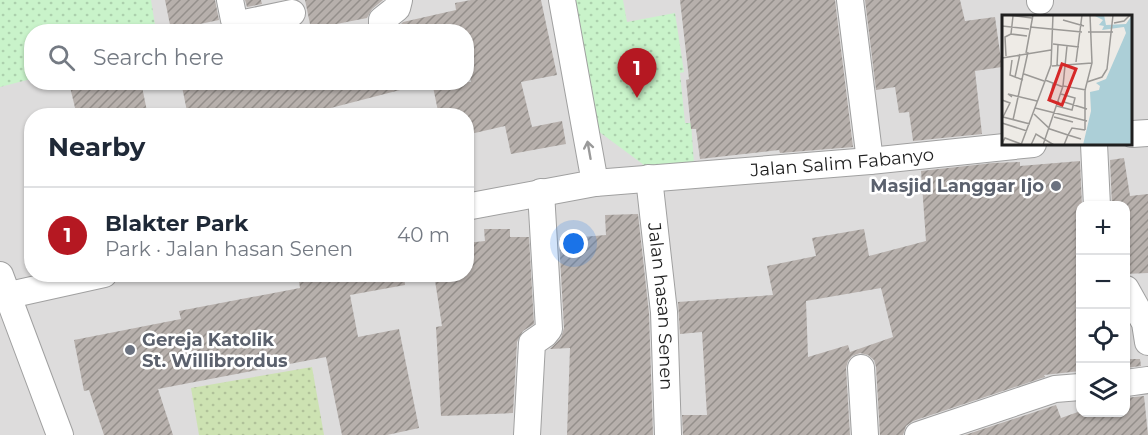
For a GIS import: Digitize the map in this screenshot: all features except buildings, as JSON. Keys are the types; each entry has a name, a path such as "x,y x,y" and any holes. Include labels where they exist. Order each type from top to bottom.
{"street":[{"path":"230,0 234,20 244,23 292,13"},
{"path":"382,24 382,20 397,8 399,0"},
{"path":"562,0 595,183"},
{"path":"850,0 870,161"},
{"path":"1133,134 1148,133"},
{"name":"Jalan Salim Fabanyo","path":"474,205 595,183 870,161 1014,146"},
{"path":"1094,146 1097,201"},
{"name":"Jalan hasan Senen","path":"649,178 663,301 668,435"},
{"path":"527,435 532,343 546,334 549,329 541,192"},
{"path":"50,282 2,289 60,435"},
{"path":"1130,298 1145,323 1148,342"},
{"path":"861,368 866,435"},
{"path":"1130,382 1148,380"},
{"path":"918,435 1055,389 1076,387"}],"shaded area":[{"path":"0,0 1148,0 1148,435 0,435"}],"green space":[{"path":"0,0 151,0 155,24 24,24 24,81 0,87"},
{"path":"573,0 623,0 627,22 675,13 684,72 680,73 685,123 691,123 694,164 648,168 598,131"},
{"path":"312,367 324,435 199,435 191,388"}],"place":[{"name":"Blakter Park","path":"637,98"},
{"name":"Masjid Langgar Ijo","path":"1056,186"},
{"name":"Gereja Katolik St. Willibrordus","path":"130,350"}]}
